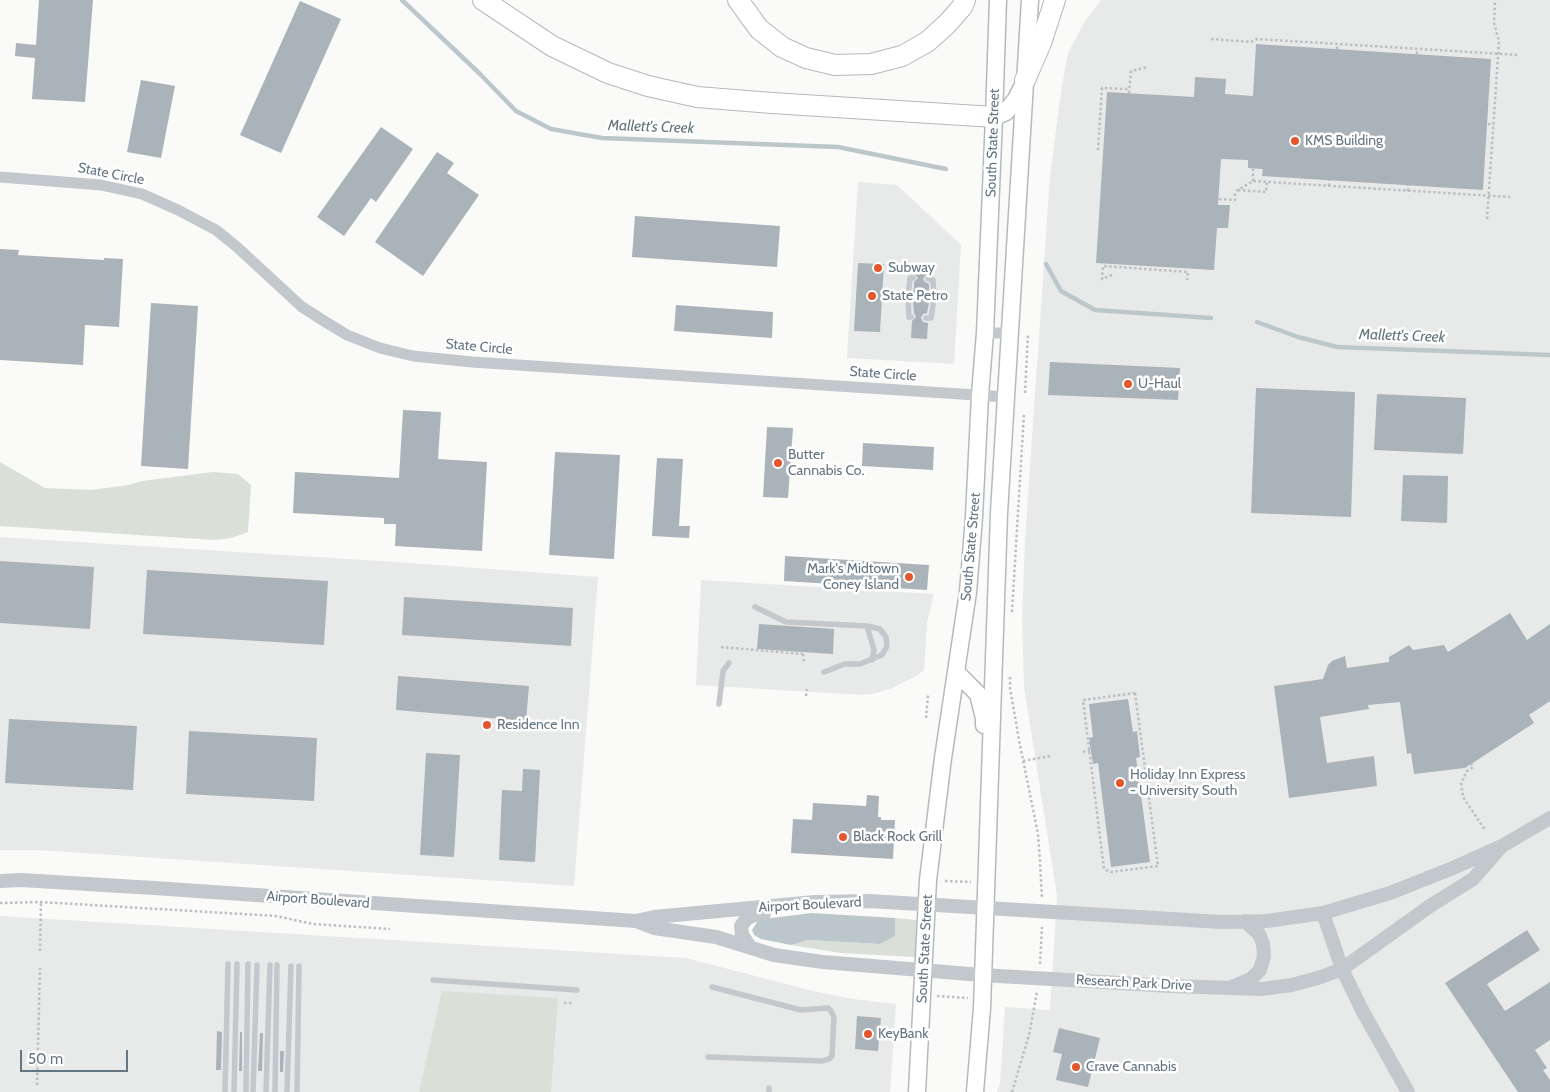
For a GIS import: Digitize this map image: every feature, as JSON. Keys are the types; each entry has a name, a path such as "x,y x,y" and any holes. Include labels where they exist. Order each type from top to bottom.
{"highway":[{"path":"483,0 552,46 608,73 648,86 707,98 994,117"},
{"path":"738,0 759,29 782,47 806,58 835,65 871,64 902,56 928,42 962,7 965,0"},
{"path":"1025,80 1041,43 1055,0"}],"main road":[{"name":"South State Street","path":"917,1092 928,880 968,592 974,517 985,333 998,0"},
{"name":"South State Street","path":"975,1092 979,1050 985,908 999,513 1030,0"},
{"path":"994,117 1006,112 1016,99 1025,80"},
{"path":"956,672 978,694 984,718 983,772 987,835"}],"street":[{"name":"State Circle","path":"0,177 101,184 142,194 216,230 302,307 324,321 347,334 380,348 413,356 472,362 1006,397"},
{"path":"985,333 1010,334"},
{"name":"Research Park Drive","path":"985,908 1222,922 1267,921 1323,913 1390,893 1453,868 1502,846 1550,818"},
{"name":"Research Park Drive","path":"924,971 1171,986 1262,988 1292,985 1342,969 1430,906 1473,879 1502,846"},
{"name":"Airport Boulevard","path":"0,881 21,880 154,888 636,921 654,928 716,937 774,955 823,962 924,971"},
{"name":"Airport Boulevard","path":"636,921 654,916 816,902 870,901 927,906 985,908"},
{"path":"750,947 742,935 741,926 747,918 754,915 798,910 816,902"},
{"path":"1323,913 1342,969 1363,1013 1408,1092"},
{"path":"1229,988 1251,979 1260,970 1264,956 1259,934 1246,921"}],"lane":[{"path":"911,317 909,317 908,297 910,278 913,278"},
{"path":"926,318 931,318 936,299 933,280 928,279"},
{"path":"927,298 936,299"},
{"path":"755,607 786,622 867,626 880,629 886,637 887,646 882,655 860,664 845,664 824,672"},
{"path":"867,626 874,650 872,660"},
{"path":"719,704 724,671 729,663"},
{"path":"225,1092 228,964"},
{"path":"234,1092 237,964"},
{"path":"246,1092 248,964"},
{"path":"253,1092 257,965"},
{"path":"266,1092 270,965"},
{"path":"275,1092 278,966"},
{"path":"287,1092 291,966"},
{"path":"296,1092 299,966"},
{"path":"433,980 577,990"},
{"path":"708,1057 822,1061 832,1056 834,1017 828,1008 801,1010 712,987"}],"path":[{"path":"1488,219 1499,41 1494,23 1495,0"},
{"path":"1211,39 1251,42 1257,39 1519,56"},
{"path":"1337,44 1337,49"},
{"path":"1417,49 1417,54"},
{"path":"1098,150 1102,88 1130,91 1131,72 1148,67"},
{"path":"1488,124 1494,124"},
{"path":"1252,181 1253,168"},
{"path":"1329,180 1329,186"},
{"path":"1219,199 1235,200 1235,194 1238,190 1252,181 1510,197"},
{"path":"1238,190 1266,192 1267,182"},
{"path":"1408,185 1408,191"},
{"path":"1112,275 1102,279 1103,266 1188,272 1187,280"},
{"path":"1025,393 1028,334"},
{"path":"1012,620 1024,413"},
{"path":"721,647 804,653 804,663"},
{"path":"1010,674 1010,688 1038,834 1042,900"},
{"path":"806,696 807,689"},
{"path":"1135,693 1158,866 1111,872 1104,869 1089,751 1083,700 1135,693"},
{"path":"926,718 928,695"},
{"path":"1082,752 1089,751"},
{"path":"1023,761 1050,756"},
{"path":"1471,763 1473,767 1467,771 1461,783 1463,797 1485,830"},
{"path":"945,880 978,883"},
{"path":"0,903 41,902 276,916 313,924 390,929"},
{"path":"40,951 41,902"},
{"path":"1040,964 1042,927"},
{"path":"37,1085 40,968"},
{"path":"1012,1092 1029,1035 1037,990"},
{"path":"934,996 970,998"},
{"path":"564,1003 574,1004"}],"shaded area":[{"path":"1101,0 1550,0 1550,1092 997,1092 1000,1083 1005,1007 1050,1010 1057,895 1024,687 1022,617 1025,540 1050,176 1061,92 1068,53 1085,21"},
{"path":"858,182 897,185 961,245 954,364 847,358"},
{"path":"0,462 45,488 91,490 213,472 238,474 251,485 248,532 231,538 215,540 0,526"},
{"path":"0,537 598,577 574,886 38,850 0,850"},
{"path":"701,580 934,594 927,622 924,670 890,689 862,695 696,685"},
{"path":"812,913 895,918 895,936 880,944 808,940 791,945 761,939 754,935 752,930 757,922 763,919"},
{"path":"0,916 686,958 813,991 853,999 896,1004 890,1092 0,1092"},
{"path":"895,918 920,922 917,955 913,957 841,953 791,945 808,940 880,944 895,936"},
{"path":"442,991 558,998 551,1092 419,1092"}],"building":[{"path":"39,0 93,0 85,102 32,99 35,58 15,56 16,43 36,45"},
{"path":"300,1 341,19 281,153 240,135"},
{"name":"KMS Building","path":"1256,44 1491,59 1483,190 1262,176 1263,169 1248,168 1248,160 1221,159 1218,205 1230,205 1228,228 1217,228 1214,270 1096,263 1107,92 1194,97 1195,77 1226,79 1225,94 1253,96"},
{"path":"141,80 175,86 161,158 127,152"},
{"path":"381,127 413,149 376,202 371,198 344,236 317,217"},
{"path":"437,152 454,163 447,173 479,195 423,276 375,242"},
{"path":"635,216 780,226 777,267 632,257"},
{"path":"0,249 19,250 18,255 104,260 104,258 123,259 119,327 85,325 83,365 0,360"},
{"path":"858,263 884,264 880,332 854,331"},
{"path":"915,268 930,268 930,275 926,275 923,279 929,284 929,293 924,294 922,298 924,302 929,303 927,313 923,314 921,318 923,322 928,323 927,339 911,338 912,321 916,317 913,303 917,299 913,294 914,282 918,278 914,274"},
{"path":"151,303 198,306 188,469 141,466"},
{"path":"676,305 773,312 772,338 674,331"},
{"path":"1050,362 1180,368 1178,400 1048,395"},
{"path":"1256,388 1355,392 1351,517 1251,513"},
{"path":"1377,394 1466,398 1463,454 1374,450"},
{"path":"403,410 441,412 438,459 487,462 482,551 395,546 396,524 384,524 384,518 293,513 295,472 399,478"},
{"name":"Butter Cannabis Co.","path":"767,427 793,428 788,498 763,497"},
{"path":"863,443 934,447 933,470 862,466"},
{"path":"555,452 620,455 614,559 549,555"},
{"path":"657,458 683,459 679,526 690,526 689,538 652,536"},
{"path":"1403,475 1448,476 1447,523 1401,521"},
{"path":"785,556 929,565 927,590 784,581"},
{"path":"0,561 94,567 90,629 0,623"},
{"path":"147,570 328,581 324,645 143,634"},
{"path":"404,597 573,608 571,646 402,635"},
{"path":"1510,613 1527,640 1550,624 1550,701 1529,715 1534,723 1465,768 1414,774 1411,753 1407,754 1400,702 1368,705 1369,709 1320,717 1327,763 1374,756 1377,786 1289,798 1274,686 1323,679 1328,665 1332,661 1345,656 1347,668 1389,662 1389,657 1409,645 1413,650 1444,645 1448,652"},
{"path":"759,624 834,629 833,654 757,649"},
{"path":"398,676 529,686 526,721 396,710"},
{"name":"Holiday Inn Express - University South","path":"1128,699 1133,732 1137,731 1140,757 1136,758 1150,862 1111,867 1098,763 1093,764 1089,738 1093,737 1089,704"},
{"path":"9,719 137,726 133,790 5,783"},
{"path":"189,731 317,738 314,801 186,794"},
{"path":"426,753 460,755 454,857 420,855"},
{"path":"523,769 540,770 535,862 499,860 502,790 522,791"},
{"name":"Black Rock Grill","path":"867,795 879,796 878,817 881,817 881,820 895,820 893,859 791,853 793,819 812,820 813,803 866,806"},
{"path":"1527,930 1540,950 1487,984 1505,1011 1550,982 1550,1040 1535,1050 1547,1068 1543,1070 1550,1080 1550,1092 1518,1092 1445,983"},
{"name":"KeyBank","path":"857,1016 881,1018 878,1051 855,1049"},
{"name":"Crave Cannabis","path":"1059,1028 1100,1038 1088,1087 1056,1080 1062,1054 1053,1052"},
{"path":"217,1031 222,1032 221,1070 216,1070"},
{"path":"240,1032 242,1032 242,1071 239,1071"},
{"path":"260,1033 263,1033 262,1071 258,1071"},
{"path":"280,1051 284,1051 283,1072 280,1072"}],"waterway":[{"name":"Mallett's Creek","path":"402,0 516,111 551,129 602,138 838,147 946,169"},
{"name":"Mallett's Creek","path":"1046,264 1061,291 1095,310 1211,318"},
{"name":"Mallett's Creek","path":"1257,322 1298,337 1337,347 1550,355"}],"place":[{"name":"KMS Building","path":"1295,141"},
{"name":"Subway","path":"878,268"},
{"name":"State Petro","path":"872,296"},
{"name":"U-Haul","path":"1128,384"},
{"name":"Butter Cannabis Co.","path":"778,463"},
{"name":"Mark's Midtown Coney Island","path":"909,577"},
{"name":"Residence Inn","path":"487,725"},
{"name":"Holiday Inn Express - University South","path":"1120,783"},
{"name":"Black Rock Grill","path":"843,837"},
{"name":"KeyBank","path":"868,1034"},
{"name":"Crave Cannabis","path":"1076,1067"}]}
